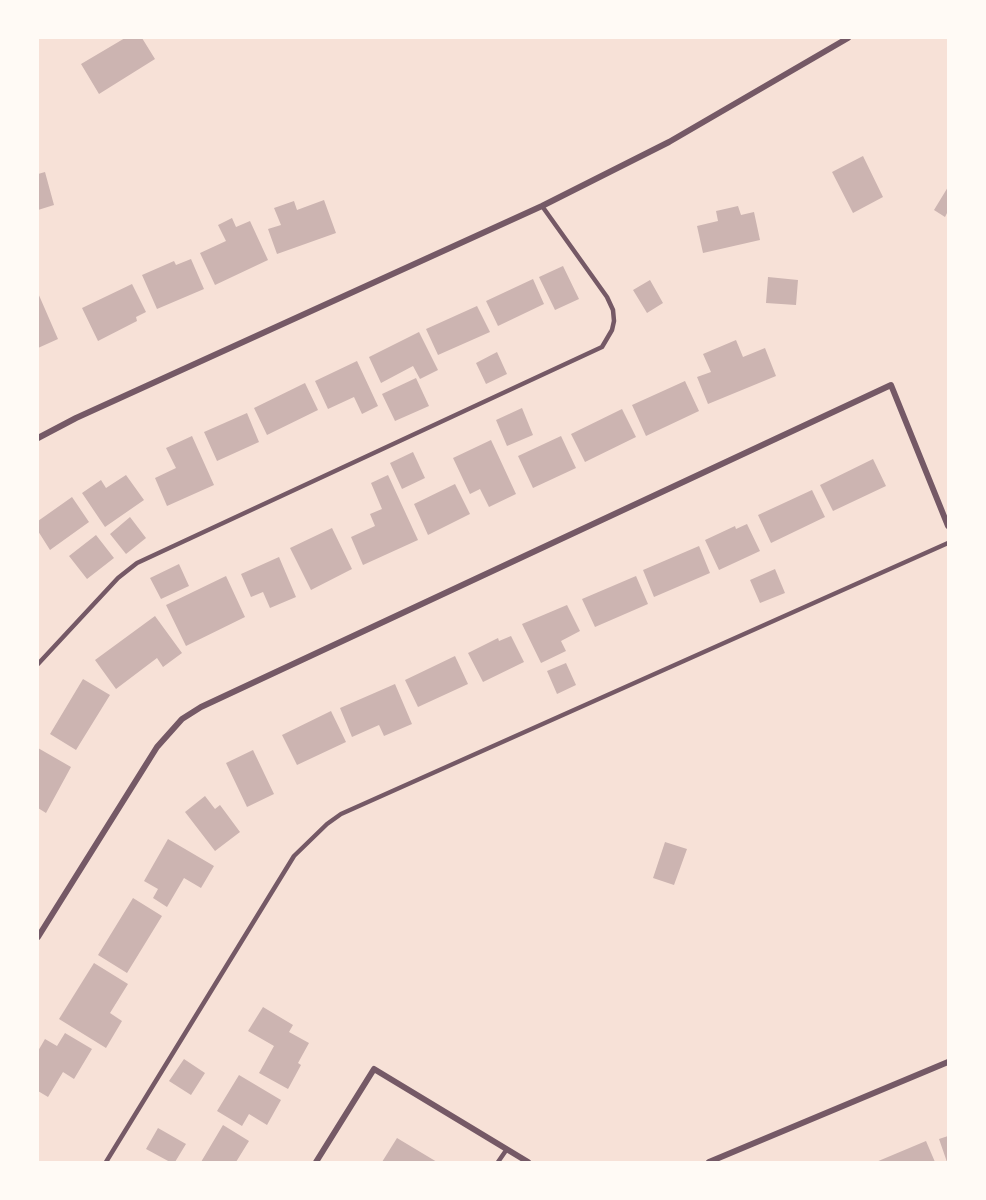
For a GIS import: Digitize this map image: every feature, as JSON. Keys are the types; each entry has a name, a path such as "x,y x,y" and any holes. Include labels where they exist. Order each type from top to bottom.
{"street":[{"path":"38,438 95,409 542,206 669,142 848,38"},
{"path":"38,938 157,747 182,718 201,707 891,385 948,526"},
{"path":"709,1162 948,1062"},
{"path":"316,1162 374,1069 528,1162"}],"lane":[{"path":"38,664 118,578 137,563 602,347 612,330 613,310 607,297 542,206"},
{"path":"106,1162 294,856 327,824 341,814 948,543"},
{"path":"498,1162 507,1149"}],"building":[{"path":"125,38 142,38 155,59 99,94 81,64"},
{"path":"863,156 883,197 853,213 832,172"},
{"path":"45,172 54,205 38,210 38,174"},
{"path":"948,187 948,211 945,217 934,210"},
{"path":"324,200 336,233 277,254 268,229 281,225 274,208 294,201 297,210"},
{"path":"738,206 741,215 754,212 760,240 703,253 697,226 718,221 716,211"},
{"path":"232,218 236,227 250,221 268,260 215,285 200,253 226,241 218,225"},
{"path":"191,259 204,289 157,309 142,275 174,261 176,265"},
{"path":"563,266 579,299 555,310 539,277"},
{"path":"768,277 798,280 796,305 766,303"},
{"path":"533,279 544,304 498,326 486,301"},
{"path":"650,280 663,303 647,313 633,290"},
{"path":"132,284 146,312 136,317 137,321 98,341 82,308"},
{"path":"38,293 58,339 38,348"},
{"path":"477,306 490,332 438,355 426,329"},
{"path":"419,332 438,370 420,379 413,366 381,383 369,357"},
{"path":"736,340 743,357 765,348 776,376 708,404 697,377 711,372 703,354"},
{"path":"497,352 507,374 486,384 476,363"},
{"path":"357,361 378,406 362,414 354,397 328,409 315,381"},
{"path":"416,378 429,406 395,421 382,394"},
{"path":"685,381 699,411 646,436 632,405"},
{"path":"305,383 318,410 267,435 254,408"},
{"path":"522,408 533,435 507,446 496,420"},
{"path":"622,409 636,437 585,462 571,434"},
{"path":"247,413 259,442 217,461 204,432"},
{"path":"192,436 214,485 167,506 155,478 176,468 166,448"},
{"path":"561,436 576,468 533,488 518,456"},
{"path":"491,440 516,494 489,507 480,489 470,494 453,458"},
{"path":"413,452 425,478 402,489 390,463"},
{"path":"873,459 886,486 833,511 820,485"},
{"path":"126,475 144,500 105,527 82,493 101,480 106,488"},
{"path":"388,475 418,540 363,565 351,537 375,526 370,514 382,509 371,483"},
{"path":"455,484 470,514 428,535 414,504"},
{"path":"812,490 825,517 771,543 758,515"},
{"path":"72,497 89,522 50,550 38,531 38,521"},
{"path":"130,517 146,538 126,554 110,534"},
{"path":"747,524 760,551 719,570 705,540 735,526 736,529"},
{"path":"332,528 352,569 311,590 290,548"},
{"path":"96,535 114,558 87,579 69,556"},
{"path":"699,546 710,573 654,597 643,570"},
{"path":"279,557 296,597 270,608 263,592 251,597 241,574"},
{"path":"179,564 189,586 161,599 150,578"},
{"path":"775,569 785,593 760,603 750,580"},
{"path":"226,576 245,617 186,646 166,605"},
{"path":"636,576 648,604 595,627 582,599"},
{"path":"567,605 580,631 561,641 566,651 541,663 522,624"},
{"path":"155,616 182,653 163,667 157,658 116,689 95,660"},
{"path":"511,636 524,662 483,682 468,653 498,638 499,641"},
{"path":"455,656 468,684 418,707 405,680"},
{"path":"566,663 576,685 557,694 547,671"},
{"path":"83,679 110,695 76,750 50,734"},
{"path":"395,684 412,724 384,736 379,725 352,737 340,708"},
{"path":"331,711 346,742 297,765 282,735"},
{"path":"38,748 71,767 46,813 38,808"},
{"path":"253,750 274,794 247,807 226,763"},
{"path":"205,796 215,809 220,805 240,832 215,851 185,812"},
{"path":"168,839 214,866 201,888 184,878 167,907 153,898 158,889 144,881"},
{"path":"665,842 687,849 674,885 653,878"},
{"path":"133,898 162,916 127,973 98,955"},
{"path":"94,963 128,984 110,1013 122,1021 106,1048 59,1019"},
{"path":"263,1007 293,1025 289,1032 309,1043 298,1063 301,1065 288,1089 259,1073 274,1046 248,1031"},
{"path":"65,1033 92,1049 74,1079 63,1072 48,1097 38,1091 38,1051 45,1039 57,1046"},
{"path":"184,1059 205,1073 191,1095 169,1081"},
{"path":"239,1075 281,1100 267,1125 249,1114 242,1126 217,1111"},
{"path":"223,1125 249,1141 236,1162 201,1162"},
{"path":"158,1128 186,1144 175,1162 170,1162 146,1149"},
{"path":"948,1136 948,1162 947,1162 939,1139"},
{"path":"397,1138 437,1162 382,1162"},
{"path":"926,1141 935,1162 876,1162"}]}
